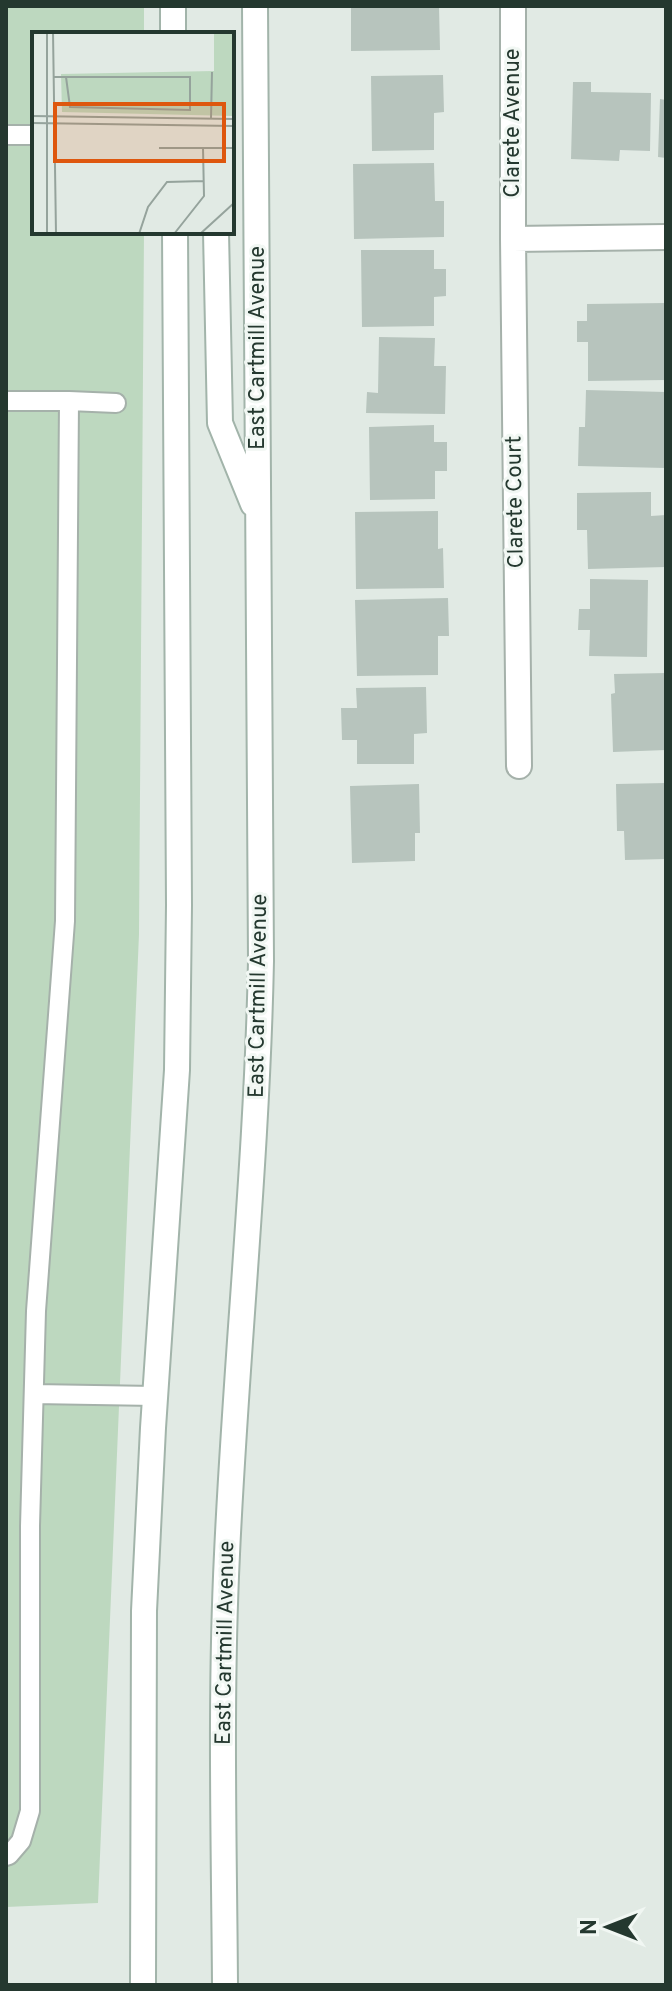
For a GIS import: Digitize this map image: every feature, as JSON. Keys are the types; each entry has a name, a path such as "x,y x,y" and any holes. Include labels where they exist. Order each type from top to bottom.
{"main road":[{"path":"173,6 173,32"},
{"name":"East Cartmill Avenue","path":"225,1985 223,1722 227,1555 260,1009 255,6"},
{"name":"Clarete Avenue","path":"513,6 513,239"},
{"path":"143,1985 144,1611 178,1016 175,234"},
{"path":"216,234 220,423 259,517"},
{"path":"513,239 666,237"},
{"name":"Clarete Court","path":"513,239 519,766"}],"lane":[{"path":"6,135 32,135"},
{"path":"6,401 116,403"},
{"path":"6,1856 21,1841 30,1811 30,1526 36,1311 65,921 69,401"},
{"path":"34,1394 155,1396"}],"green space":[{"path":"6,6 144,6 144,32 32,32 32,234 144,234 139,934 98,1903 6,1907"}],"building":[{"path":"351,6 439,6 440,50 351,51"},
{"path":"443,75 444,112 434,113 434,150 372,151 371,76"},
{"path":"573,82 591,82 591,92 651,93 650,151 620,150 619,161 571,159"},
{"path":"660,99 666,100 666,158 658,157"},
{"path":"434,163 435,201 444,201 444,237 354,239 353,164"},
{"path":"361,250 434,250 434,269 446,269 446,296 434,297 434,326 362,327"},
{"path":"666,303 666,380 588,381 588,342 577,342 577,321 587,321 587,304"},
{"path":"379,337 435,338 434,366 446,366 445,414 366,413 367,392 378,393"},
{"path":"586,390 666,392 666,468 578,466 579,427 585,427"},
{"path":"434,425 434,442 447,442 447,471 435,471 435,499 370,500 369,427"},
{"path":"651,492 651,516 666,515 666,567 588,569 587,530 577,530 577,493"},
{"path":"438,511 438,549 443,548 444,588 356,589 355,512"},
{"path":"590,579 648,580 647,657 589,656 590,630 578,630 579,609 590,609"},
{"path":"448,598 449,636 438,636 438,675 357,676 355,600"},
{"path":"666,673 666,750 613,752 611,694 615,693 614,674"},
{"path":"426,687 427,733 414,734 414,764 357,764 357,740 342,740 341,708 357,708 356,688"},
{"path":"666,783 666,859 625,860 624,831 617,831 616,784"},
{"path":"419,784 420,833 415,833 415,861 352,863 350,786"}]}
